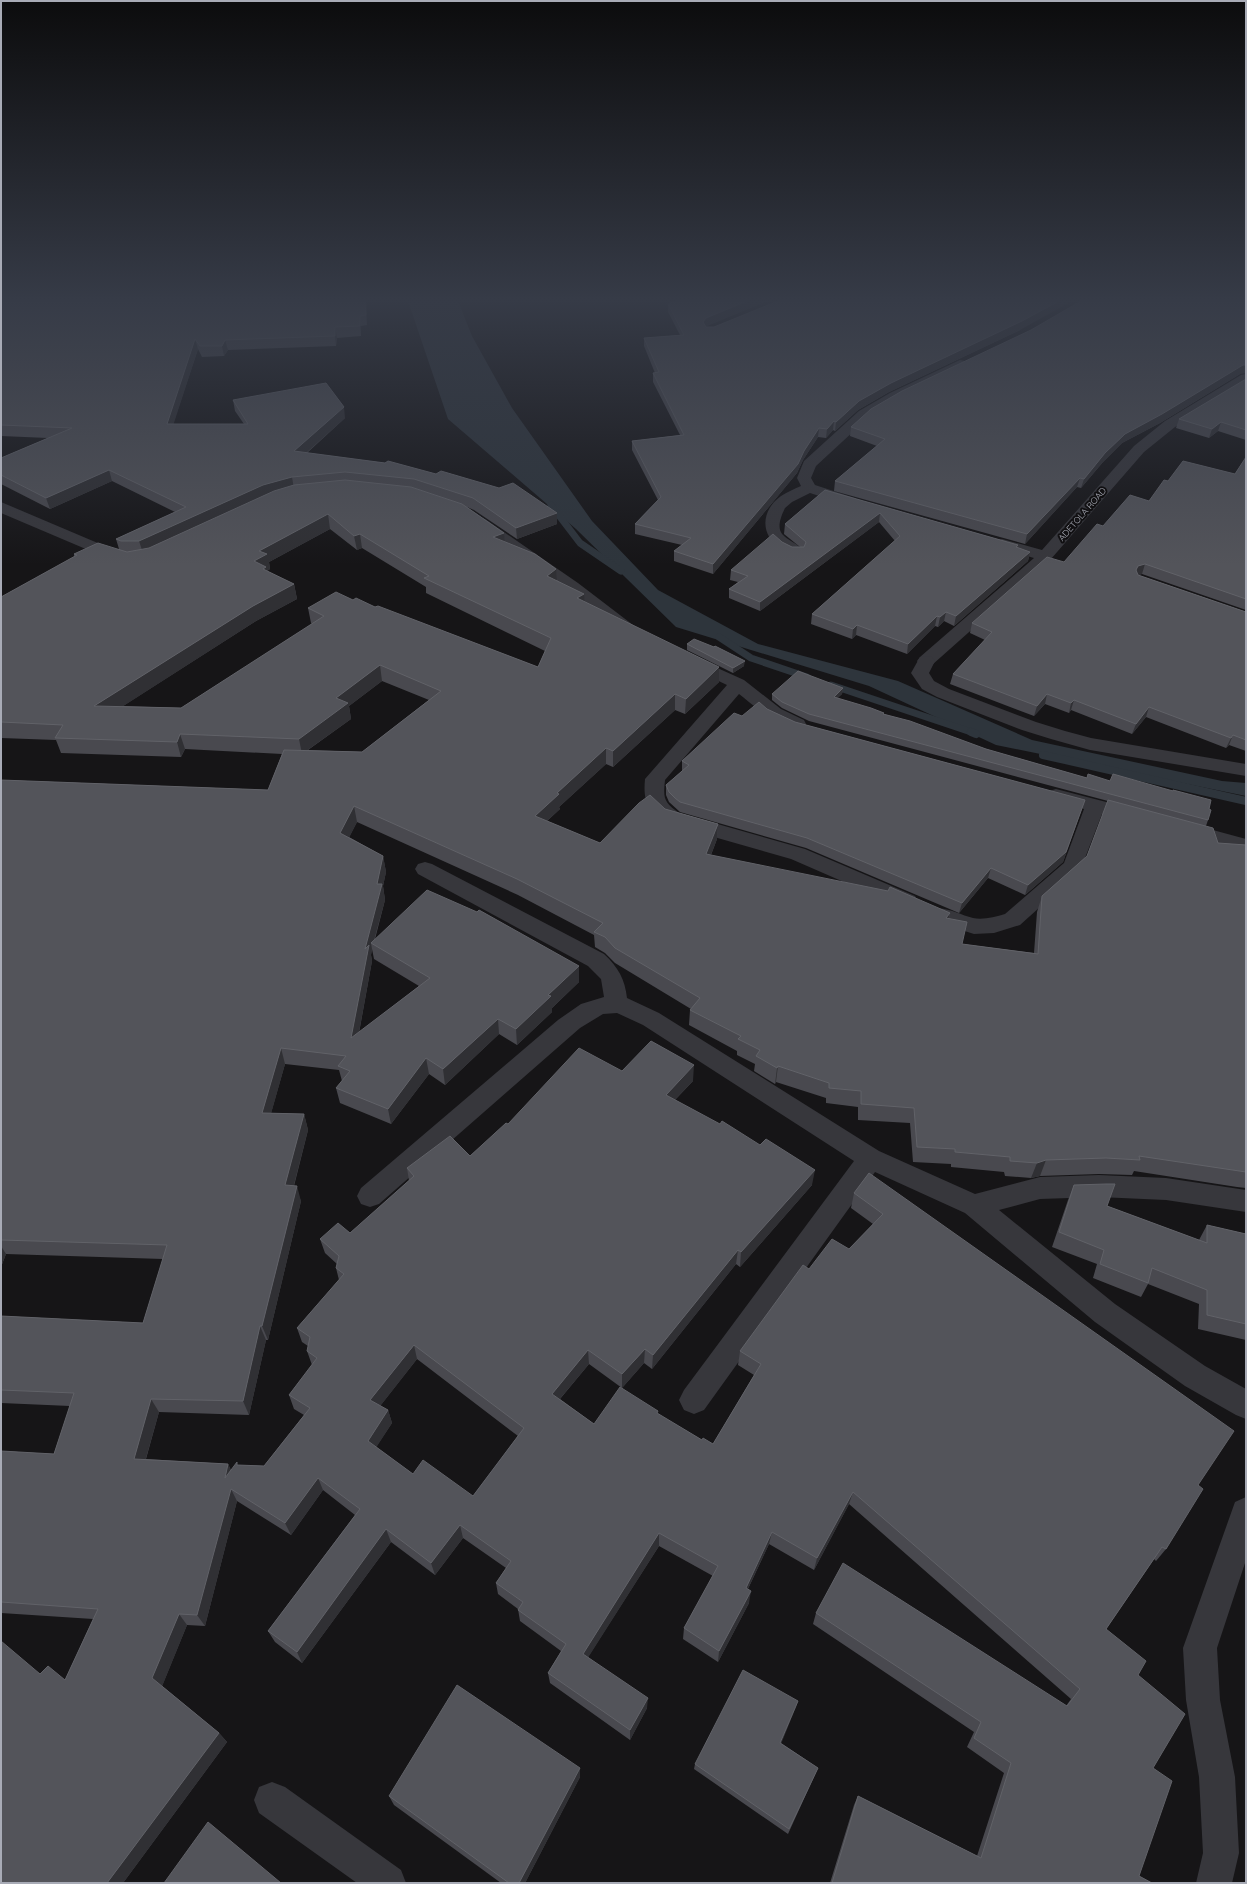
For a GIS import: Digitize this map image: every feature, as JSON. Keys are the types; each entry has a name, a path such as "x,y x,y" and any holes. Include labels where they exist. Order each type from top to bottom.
{"street":[{"path":"862,505 809,488 804,478 809,464 864,414 909,389"},
{"name":"ADETOLA ROAD","path":"1228,389 1154,435 1139,449 1045,556 926,661 920,673 928,685 943,693 1029,726 1090,744 1246,770"},
{"path":"796,552 781,542 774,535 772,528 775,511 781,503 809,488"},
{"path":"1,507 120,558 132,560 140,559"},
{"path":"469,514 572,586 622,626 642,637"},
{"path":"992,541 1045,556"},
{"path":"676,654 738,684 774,713 802,726 814,729"},
{"path":"738,684 655,779 653,795 657,807 672,818 798,854 947,919 974,926 994,925 1012,920 1058,881 1072,866 1095,805"},
{"path":"1041,791 1148,820"},
{"path":"1170,826 1246,846"},
{"path":"425,869 596,960 609,971 614,980 618,1004"},
{"path":"370,1196 566,1026 589,1010 618,1004 632,1008 651,1019 870,1158 974,1205 1105,1313 1195,1376 1246,1404"},
{"path":"694,1400 870,1158"},
{"path":"974,1205 1040,1188 1099,1186 1166,1189 1246,1201"},
{"path":"1214,1883 1221,1853 1217,1777 1203,1700 1200,1648 1246,1513"},
{"path":"272,1800 388,1883"}],"shaded area":[{"path":"438,389 501,389 512,408 592,521 658,590 758,644 898,681 1032,740 1222,781 1246,783 1246,796 996,745 869,686 676,627 576,529 448,419"}],"building":[{"path":"1,389 179,389 167,424 248,424 233,400 294,389 330,389 344,407 294,451 385,463 388,461 436,474 441,471 499,488 513,483 557,513 516,528 473,498 414,479 345,472 292,477 263,485 139,541 121,541 116,539 186,507 109,470 46,498 1,475 1,458 72,428 1,425"},
{"path":"661,389 880,389 859,401 836,422 834,421 827,429 819,428 804,451 798,464 713,564 674,551 691,538 635,524 661,497 632,441 684,435"},
{"path":"906,389 1203,389 1125,434 1105,453 1084,479 1080,478 1027,534 835,481 885,439 851,427 871,409"},
{"path":"1229,389 1246,389 1246,430 1221,422 1212,429 1179,419"},
{"path":"1246,457 1246,599 1145,564 1138,566 1136,570 1138,575 1246,612 1246,740 1233,735 1231,738 1149,707 1136,724 1074,700 1071,703 1047,694 1037,706 953,674 992,632 972,623 1047,557 1064,562 1097,524 1103,526 1130,495 1149,501 1164,480 1168,481 1183,461 1235,474"},
{"path":"345,480 411,487 462,504 504,533 493,537 535,554 556,569 547,576 584,594 577,598 719,667 686,699 675,694 613,751 606,748 557,793 559,794 535,816 600,843 639,803 650,795 665,809 718,824 706,854 888,891 890,887 950,913 946,918 967,922 962,944 1038,954 1042,896 1087,856 1108,800 1213,828 1218,843 1246,845 1246,1172 1139,1156 1140,1160 1106,1158 1046,1160 1037,1163 1010,1161 1010,1157 955,1152 955,1149 917,1147 914,1108 861,1104 861,1091 829,1088 829,1083 778,1066 777,1068 756,1056 760,1050 738,1039 741,1036 690,1010 700,998 615,948 605,937 594,932 603,923 517,879 354,806 340,833 383,856 377,884 382,884 365,949 369,945 351,1038 430,978 371,943 427,890 477,912 479,910 579,966 548,995 551,996 516,1029 498,1019 443,1069 426,1058 388,1109 336,1088 350,1071 338,1066 346,1056 281,1048 262,1113 304,1114 285,1185 297,1186 262,1326 260,1326 243,1401 151,1399 134,1459 228,1464 225,1478 237,1462 237,1465 264,1466 310,1408 289,1395 317,1358 307,1351 310,1337 297,1328 344,1274 336,1268 339,1256 320,1239 338,1223 350,1233 414,1176 407,1168 450,1136 470,1156 506,1123 508,1124 579,1048 622,1071 651,1041 694,1065 666,1095 720,1124 722,1121 760,1145 766,1139 815,1170 741,1252 738,1250 653,1355 645,1349 622,1374 588,1350 552,1394 594,1424 620,1387 658,1411 657,1413 702,1440 703,1438 713,1444 761,1364 740,1351 803,1265 809,1269 832,1239 849,1249 883,1214 854,1193 869,1173 1234,1431 1198,1485 1203,1489 1166,1549 1162,1547 1106,1629 1146,1661 1138,1675 1185,1714 1153,1768 1172,1781 1139,1876 1152,1883 832,1883 858,1796 981,1858 1011,1763 974,1738 981,1722 816,1613 843,1563 1067,1706 1080,1689 853,1492 817,1558 772,1532 746,1588 751,1591 719,1651 684,1628 718,1566 659,1533 583,1654 648,1698 630,1730 548,1673 566,1644 518,1610 523,1602 496,1583 511,1561 460,1525 431,1563 386,1529 297,1652 268,1631 360,1509 318,1478 285,1523 231,1489 197,1615 179,1614 152,1678 219,1733 107,1883 1,1883 1,1641 40,1674 48,1666 65,1680 98,1609 1,1602 1,1451 54,1454 74,1393 1,1390 1,1316 143,1323 167,1245 1,1240 1,780 268,790 284,750 362,752 441,691 380,665 336,698 348,703 299,739 180,734 177,742 55,738 63,725 1,722 1,597 77,555 74,554 98,543 127,552 149,548 274,491 294,485","holes":["328,514 354,536 360,534 429,576 424,578 551,638 538,667 378,606 375,607 356,598 353,600 336,592 308,608 324,616 181,708 94,706 253,606 294,584 263,569 266,567 254,561 267,554 259,551","414,1345 524,1428 473,1496 423,1460 413,1474 368,1441 388,1410 370,1400"]},
{"path":"825,490 1018,545 1016,547 1030,552 956,616 946,612 940,617 937,616 908,644 857,625 853,629 812,614 900,536 880,513 760,602 729,589 748,576 731,570 773,534 782,542 792,547 804,547 806,542 785,524"},
{"path":"694,639 714,647 715,646 745,661 733,668 687,644"},
{"path":"798,671 843,688 834,697 871,708 884,713 883,714 910,721 986,749 1087,778 1088,774 1110,781 1113,774 1211,800 1209,809 1211,810 1208,820 809,714 782,702 772,694"},
{"path":"759,702 767,709 795,722 1085,800 1066,852 1028,885 991,868 962,903 807,838 680,802 675,798 669,792 666,785 689,765 682,761 734,713 742,716"},
{"path":"1115,1184 1107,1206 1207,1243 1207,1225 1246,1234 1246,1324 1207,1315 1207,1290 1152,1268 1148,1283 1100,1264 1104,1250 1059,1232 1074,1185"},
{"path":"743,1670 798,1701 780,1743 818,1768 789,1829 695,1764"},
{"path":"457,1685 580,1768 519,1883 509,1883 389,1796"},
{"path":"208,1822 281,1883 164,1883"}],"waterway":[{"path":"551,505 580,543 621,571"},
{"path":"719,637 751,658 807,677"},
{"path":"831,685 974,733"},
{"path":"971,732 976,734"},
{"path":"1043,755 1246,801"}]}
